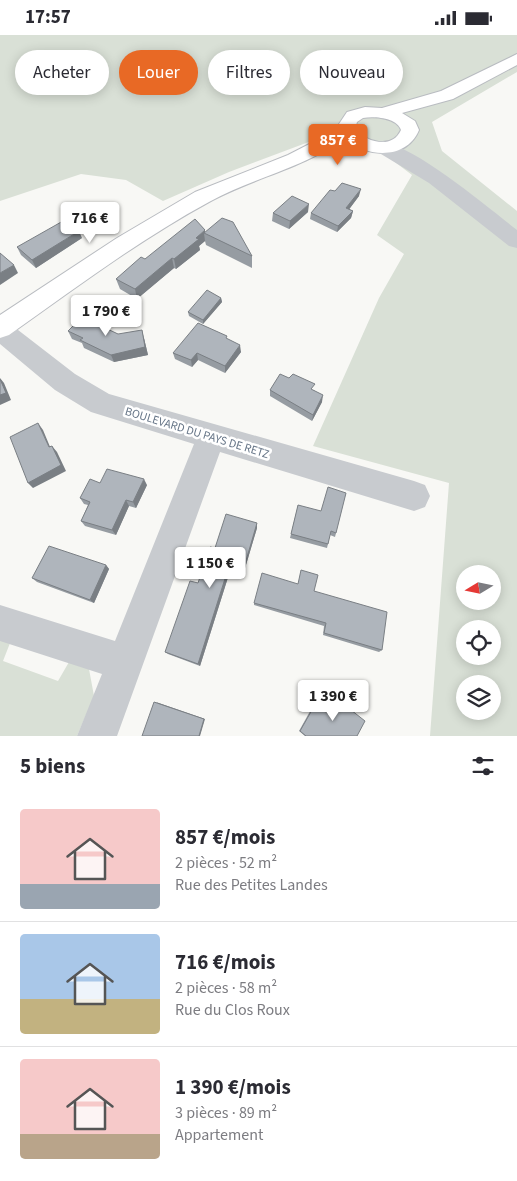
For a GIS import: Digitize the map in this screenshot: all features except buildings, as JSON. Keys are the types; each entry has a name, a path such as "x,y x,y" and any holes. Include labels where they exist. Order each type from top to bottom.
{"main road":[{"path":"384,113 447,95 517,59"},
{"path":"304,155 402,142 408,131 447,95"},
{"path":"0,329 136,235 203,196 304,155 330,142 346,129 348,121 356,115 369,112 384,113 398,117 408,131"},
{"path":"346,129 352,138 375,146"}],"street":[{"path":"408,131 425,161 450,188"},
{"path":"375,146 404,157 450,188 517,241"},
{"name":"BOULEVARD DU PAYS DE RETZ","path":"0,329 65,382 101,404 414,496"},
{"path":"97,736 211,437"},
{"path":"0,623 124,663"}],"shaded area":[{"path":"0,35 517,35 517,72 432,122 442,151 517,211 517,736 430,736 449,483 313,446 379,298 404,254 377,235 412,175 383,153 344,144 330,134 229,172 163,201 126,180 81,174 0,201"},
{"path":"0,635 12,638 3,661 58,681 69,662 89,669 94,696 77,736 0,736"}]}
